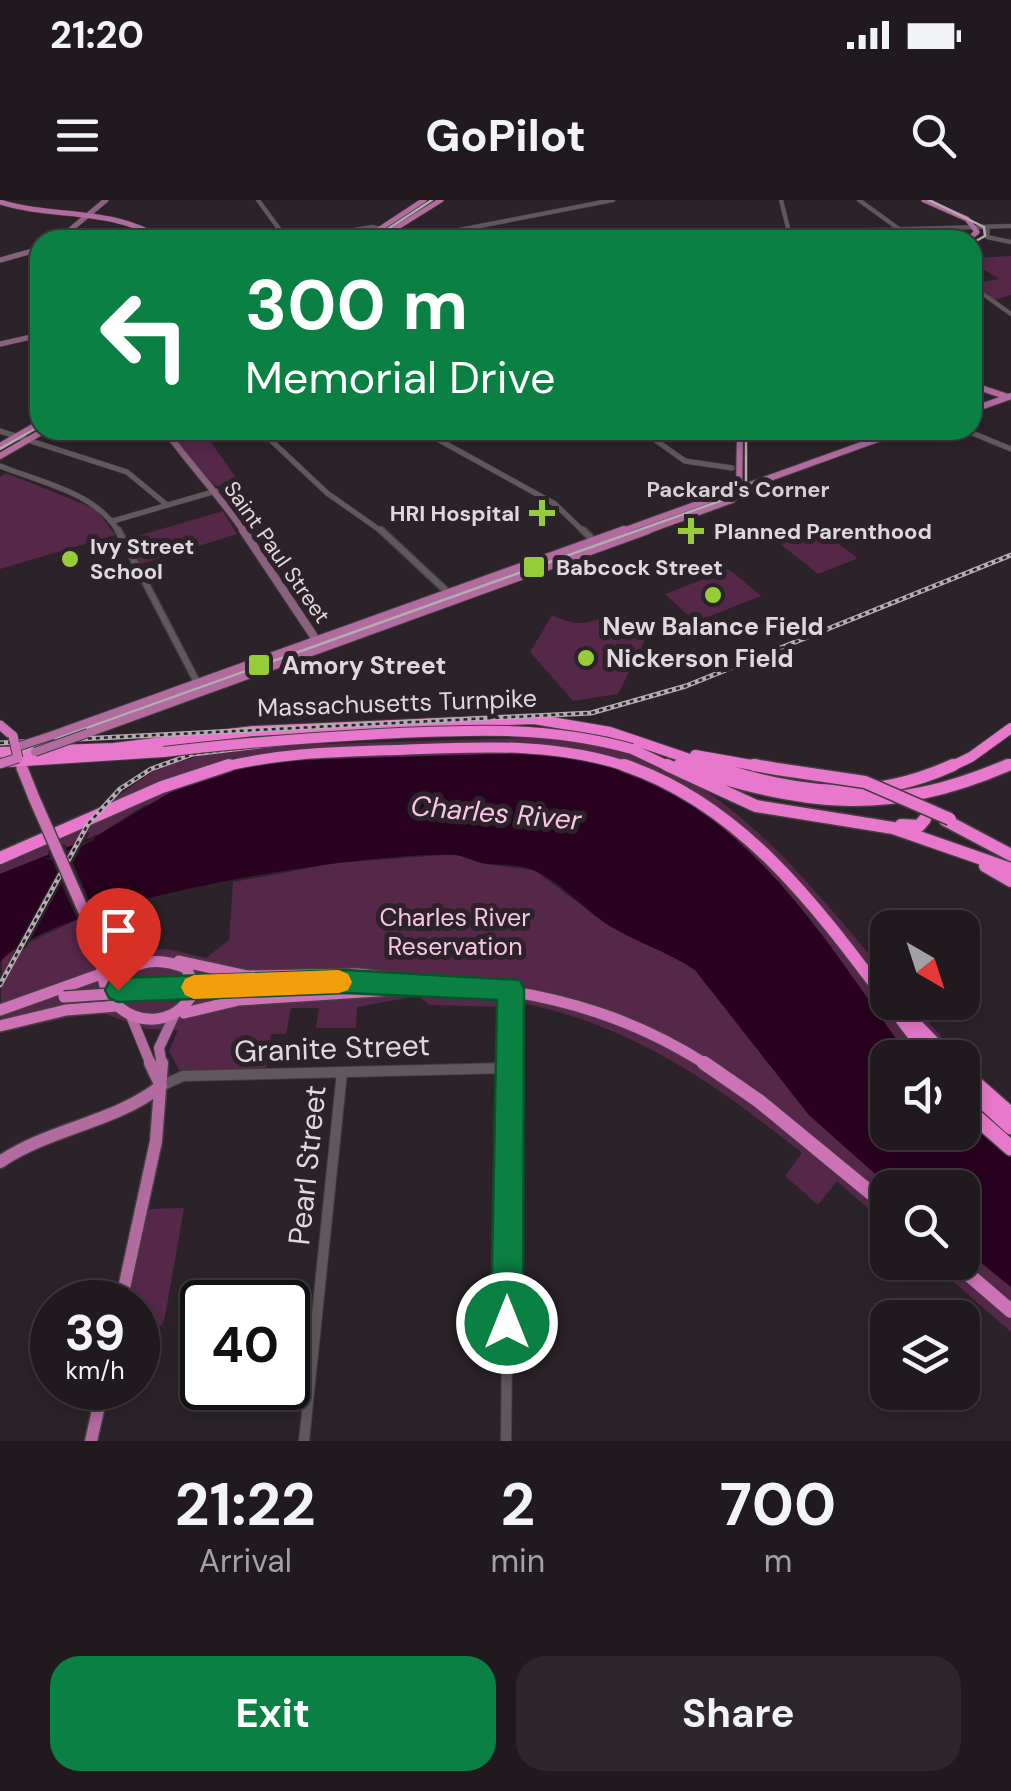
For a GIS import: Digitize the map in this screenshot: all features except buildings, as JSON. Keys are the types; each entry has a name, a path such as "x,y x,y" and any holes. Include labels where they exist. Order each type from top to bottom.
{"highway":[{"name":"Massachusetts Turnpike","path":"0,763 275,739 504,728 572,733 635,745 761,788 820,802 882,803 949,789 1011,764"},
{"name":"Massachusetts Turnpike","path":"761,788 820,792 884,789 950,768 1011,728"},
{"path":"2,851 178,775 248,755 318,748 512,741 571,744 655,770 699,793 740,823 785,866 870,970"},
{"path":"635,745 750,804 842,821 922,825 924,818 908,804 872,788 777,769"},
{"path":"635,745 855,780 896,794 1011,852"},
{"name":"Massachusetts Turnpike","path":"9,746 164,747"},
{"path":"0,763 9,746"},
{"path":"9,746 99,946 110,998 124,1009 150,1021 220,1002 368,995 430,984"},
{"path":"2,851 40,841 180,780 259,758 510,746 574,750 654,775 722,816 775,864 916,1040"},
{"path":"842,821 922,837 1011,869"},
{"path":"922,837 1011,881"},
{"path":"99,946 114,955 187,969 195,983 192,999 174,1016"},
{"path":"106,986 120,972 142,961"},
{"path":"0,1018 103,971 142,961 188,962 248,976 375,974 430,984"},
{"path":"863,973 909,1040"},
{"path":"0,1018 64,1000 246,988 430,984 510,989 601,1010 672,1044 772,1113 870,1192"},
{"path":"0,1018 66,1010 124,1009"},
{"path":"910,1020 926,1040"},
{"path":"912,1020 931,1040"},
{"path":"980,1088 1011,1115"},
{"path":"980,1099 1011,1127"},
{"path":"980,1109 1011,1137"},
{"path":"980,1121 1011,1148"},
{"path":"975,1280 1011,1311"}],"main road":[{"path":"72,230 106,200"},
{"path":"377,230 424,200"},
{"path":"393,230 440,200"},
{"path":"928,200 982,227"},
{"path":"928,200 971,216 982,227"},
{"path":"0,202 41,212 135,222 147,230"},
{"path":"942,211 956,213"},
{"path":"0,260 30,251"},
{"path":"0,344 30,337"},
{"path":"982,388 1009,395"},
{"path":"982,404 1009,395"},
{"path":"0,446 30,429"},
{"path":"0,456 30,439"},
{"name":"Saint Paul Street","path":"172,440 198,476 216,491 323,649"},
{"path":"736,440 732,468 738,490"},
{"path":"9,746 53,735 317,640 602,548 723,504 736,498 738,490 737,440"},
{"path":"723,504 760,484 877,440"},
{"path":"9,746 88,733 323,649 594,541 888,440"},
{"path":"749,476 760,484"},
{"path":"124,1009 140,1028 152,1075 161,1086"},
{"path":"126,1280 154,1150 161,1086 159,1048 174,1016"},
{"path":"0,1160 16,1150 143,1100 161,1086"},
{"path":"91,1441 97,1410"}],"street":[{"path":"258,200 280,230"},
{"path":"459,230 613,200"},
{"path":"781,200 790,230"},
{"path":"859,200 900,230 1011,226"},
{"path":"982,227 988,237 1011,242"},
{"path":"355,230 387,230"},
{"path":"982,293 1011,314"},
{"path":"0,430 127,472 168,505"},
{"path":"982,437 1011,449"},
{"path":"271,440 327,493 396,541 453,596"},
{"path":"438,440 554,504 602,548"},
{"path":"656,440 688,462 732,468"},
{"path":"0,466 100,506 113,521 197,682"},
{"path":"113,521 216,491"},
{"path":"506,1441 510,989"},
{"name":"Granite Street","path":"161,1086 182,1076 508,1068"},
{"name":"Pearl Street","path":"304,1441 342,1072"}],"green space":[{"path":"1011,256 1011,295 995,300 982,290 982,282 1000,279 982,270 982,257"},
{"path":"209,440 237,479 216,486 198,470 178,441"},
{"path":"6,473 96,509 115,535 0,569 0,477"},
{"path":"223,511 237,534 144,563 140,563 127,539"},
{"path":"817,528 856,559 818,574 779,543"},
{"name":"New Balance Field","path":"729,569 761,596 695,622 665,594"},
{"name":"Nickerson Field","path":"552,615 576,623 618,615 646,632 618,694 573,701 530,652"},
{"path":"558,737 611,748 661,766 700,787 735,813 800,874 870,955 870,1003 780,884 718,824 674,794 537,753 347,758 143,806 98,835 0,874 0,861 43,842 40,832 109,802 158,768 206,754 286,745"},
{"name":"Charles River Reservation","path":"456,854 484,864 534,870 607,924 671,954 695,970 809,1115 871,1170 870,1210 837,1181 818,1205 785,1176 802,1153 735,1102 666,1058 591,1023 510,1001 509,1007 429,1005 418,996 357,1007 356,1028 316,1028 319,1008 291,1008 286,1034 271,1034 266,1069 179,1070 169,1051 178,1030 147,1029 97,1011 0,1033 2,960 13,950 95,911 113,946 172,950 206,958 229,940 233,882 336,863"},
{"path":"883,1020 927,1020 944,1040 897,1040"},
{"path":"184,1208 162,1325 160,1280 133,1280 149,1209"},
{"path":"980,1262 1011,1287 1011,1332 980,1305 980,1300 974,1300 951,1280 980,1280"}],"water":[{"name":"Charles River","path":"537,753 586,761 634,775 679,797 720,826 791,896 870,1002 870,1020 883,1020 897,1040 870,1040 870,1150 980,1150 980,1128 1011,1155 1011,1287 980,1262 980,1170 871,1170 809,1115 695,970 608,925 559,886 527,868 453,855 286,870 144,899 81,918 31,939 0,962 0,874 98,835 181,786 247,766 302,760"}],"pier":[{"path":"90,832 85,842 96,834 94,840 82,846 73,863 96,916 79,923 61,884 26,948 12,955 57,873 52,860 43,858 50,858 48,851 65,844 67,850 71,849 78,837"}],"tram line":[{"path":"386,230 432,200"},
{"path":"929,200 984,227 982,238"},
{"path":"0,449 30,432"},
{"path":"0,759 728,498 746,486 746,440"}],"railway":[{"path":"0,743 591,713 686,686 1011,555"},
{"path":"0,985 88,824 120,789 151,769 193,754 319,739"}],"slow traffic":[{"path":"194,987 339,982"}],"place":[{"name":"HRI Hospital","path":"542,513"},
{"name":"Planned Parenthood","path":"691,531"},
{"name":"Ivy Street School","path":"70,559"},
{"name":"Babcock Street","path":"534,567"},
{"name":"New Balance Field","path":"713,595"},
{"name":"Nickerson Field","path":"586,658"},
{"name":"Amory Street","path":"259,665"}],"district":[{"name":"Packard's Corner","path":"738,489"}],"route":[{"path":"118,990 346,982 510,989 507,1323"}]}
